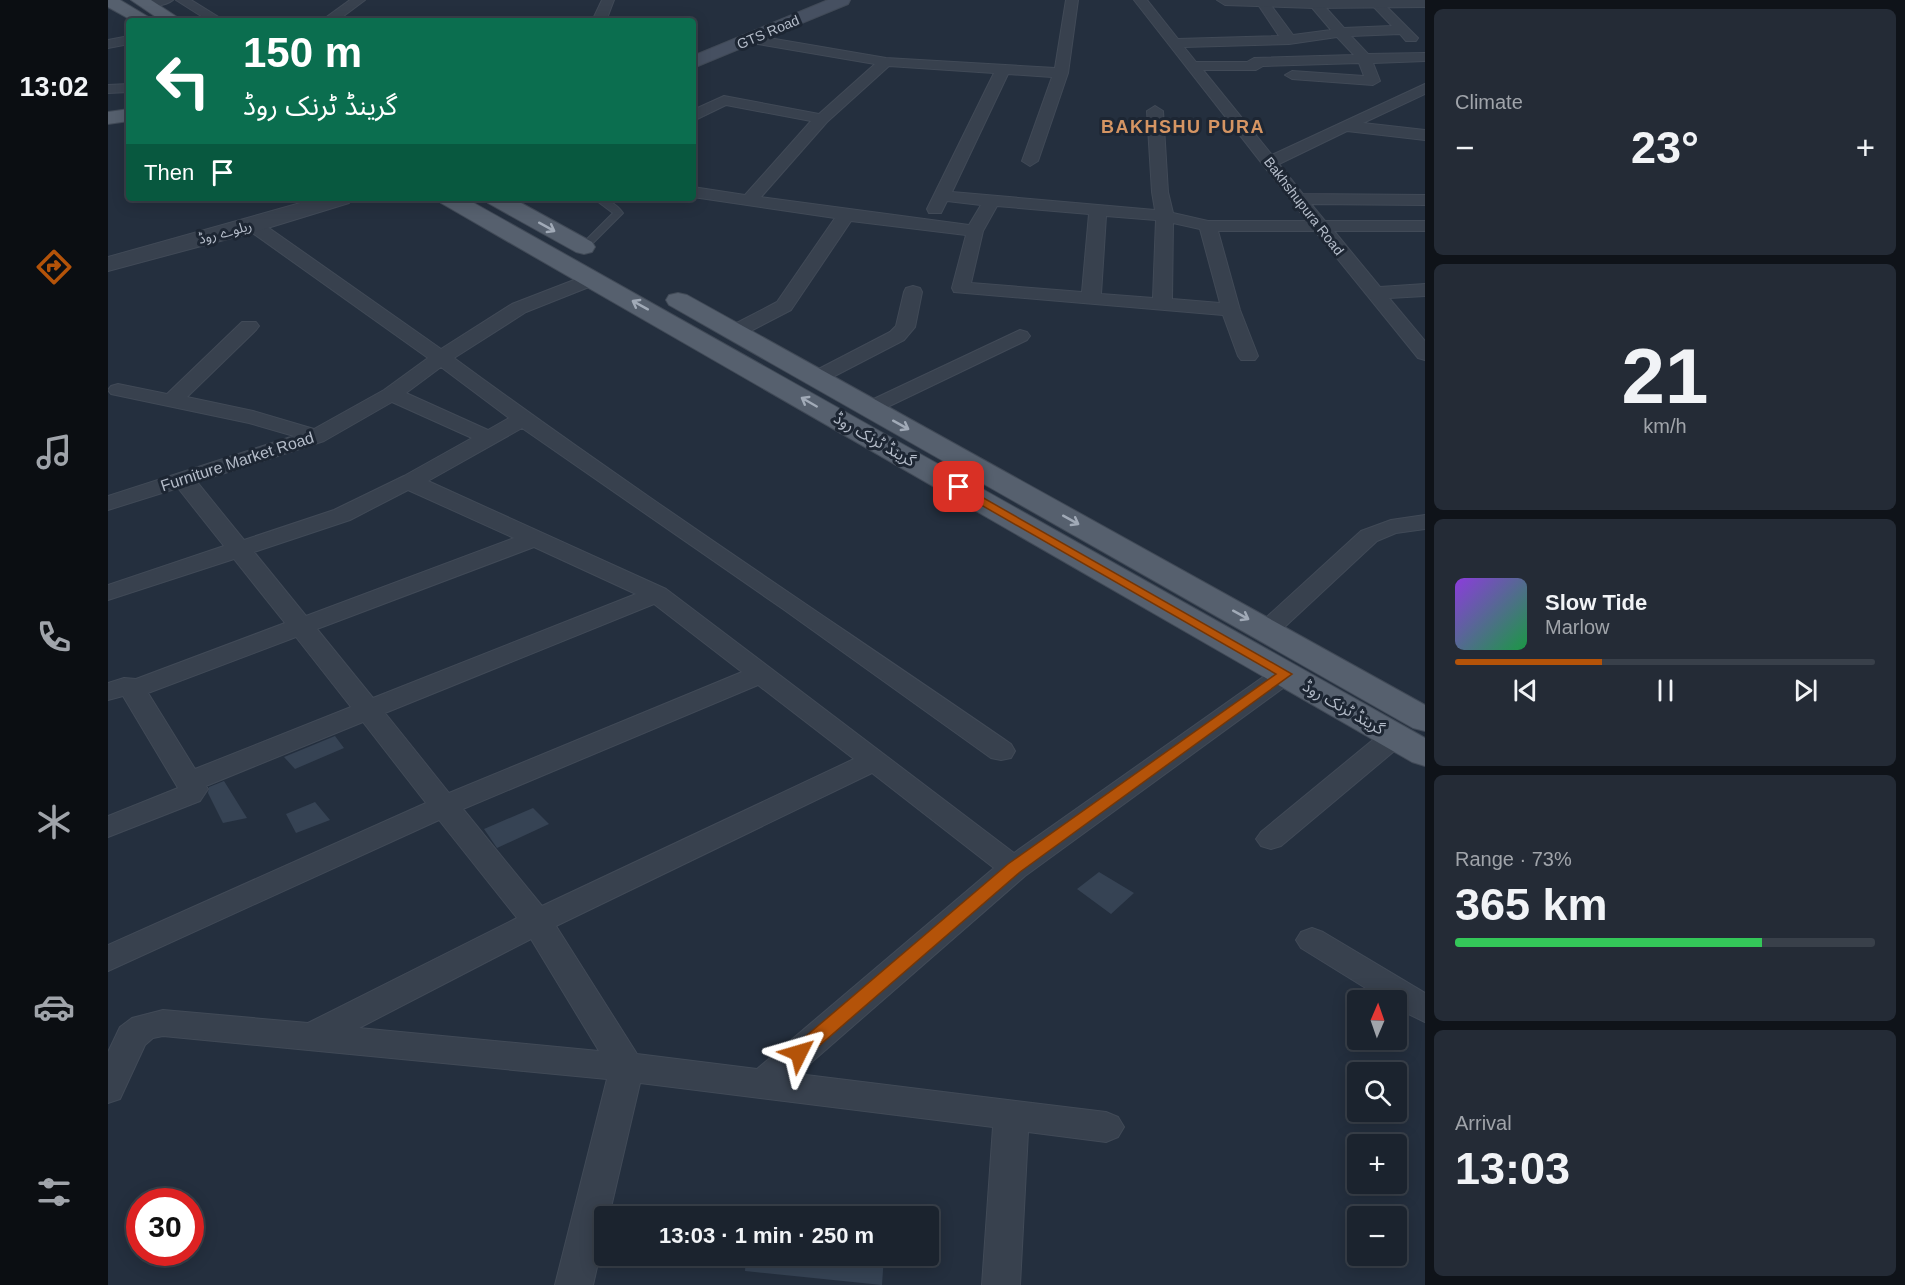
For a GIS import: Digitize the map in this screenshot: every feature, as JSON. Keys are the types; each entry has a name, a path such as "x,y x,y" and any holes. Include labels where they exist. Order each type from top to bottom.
{"main road":[{"path":"108,0 141,18"},
{"name":"GTS Road","path":"697,59 752,39 842,0"},
{"path":"142,2 169,18"},
{"path":"108,118 126,115"},
{"name":"گرینڈ ٹرنک روڈ","path":"454,201 1425,754"},
{"name":"گرینڈ ٹرنک روڈ","path":"501,201 1425,720"},
{"path":"996,509 1026,495"}],"street":[{"path":"142,2 167,0"},
{"path":"182,0 213,18"},
{"path":"332,18 359,0"},
{"path":"600,18 608,0"},
{"path":"1030,161 1061,74 1072,0"},
{"name":"Bakhshupura Road","path":"1140,0 1319,226 1425,354"},
{"path":"1225,0 1314,3 1425,2"},
{"path":"1254,1 1289,40"},
{"path":"1375,2 1407,28 1425,55"},
{"path":"1292,75 1378,81 1364,58 1314,3"},
{"path":"1175,43 1289,40 1342,32 1407,28"},
{"path":"752,39 886,62 1004,68 1061,74"},
{"path":"108,44 126,41"},
{"path":"1193,66 1256,66 1254,62 1277,56 1364,58 1425,55"},
{"path":"1277,56 1300,87 1404,91 1425,87"},
{"path":"749,200 822,119 886,62"},
{"path":"927,225 1004,68"},
{"path":"108,89 126,88"},
{"path":"1270,162 1373,112 1404,91"},
{"path":"696,114 739,93"},
{"path":"724,100 822,119"},
{"path":"1155,111 1160,192 1165,216 1162,305"},
{"path":"1373,112 1404,116"},
{"path":"1344,126 1425,135"},
{"path":"696,192 974,231"},
{"path":"942,196 1165,216 1208,226 1425,226"},
{"path":"1298,199 1425,200"},
{"path":"992,200 974,231 961,288 1231,310"},
{"name":"ریلوے روڈ","path":"108,264 253,225 331,201"},
{"path":"1091,300 1098,210"},
{"path":"734,332 784,306 846,215"},
{"path":"253,225 523,419 1001,751"},
{"path":"1208,226 1231,310 1248,356"},
{"name":"Furniture Market Road","path":"108,503 316,436 391,394 441,358 519,308 593,279"},
{"path":"1374,293 1425,290"},
{"path":"816,378 897,336 905,327 912,292"},
{"path":"171,401 249,326"},
{"path":"870,408 1020,336"},
{"path":"118,390 254,417 316,436"},
{"path":"391,394 489,438"},
{"path":"108,593 342,515 410,482 523,419"},
{"path":"183,479 537,922 627,1067 574,1285"},
{"path":"410,482 657,594 1014,868"},
{"path":"1267,630 1369,536 1391,527 1425,522"},
{"path":"108,827 190,795 194,789 120,691 301,627 535,538"},
{"path":"189,782 657,594"},
{"path":"108,959 444,806 761,674"},
{"path":"763,1084 1014,868 1286,674"},
{"path":"1271,839 1395,736"},
{"path":"312,1037 537,922 874,761"},
{"path":"1312,940 1425,1009"},
{"path":"108,1089 132,1036 144,1027 163,1023 627,1067 1106,1127"},
{"path":"1001,1285 1011,1115"}],"lane":[{"path":"584,248 618,213 602,201"}],"building":[{"path":"335,736 344,748 295,769 284,757"},
{"path":"224,781 247,818 223,823 208,793 209,787"},
{"path":"315,802 330,820 296,833 286,814"},
{"path":"533,808 549,824 497,848 484,829"},
{"path":"1099,872 1134,893 1111,914 1077,889"},
{"path":"745,1266 883,1266 882,1285 745,1271"}],"district":[{"name":"BAKHSHU PURA","path":"1183,127"}],"route":[{"path":"799,1053 1014,868 1286,674 959,487"}]}
